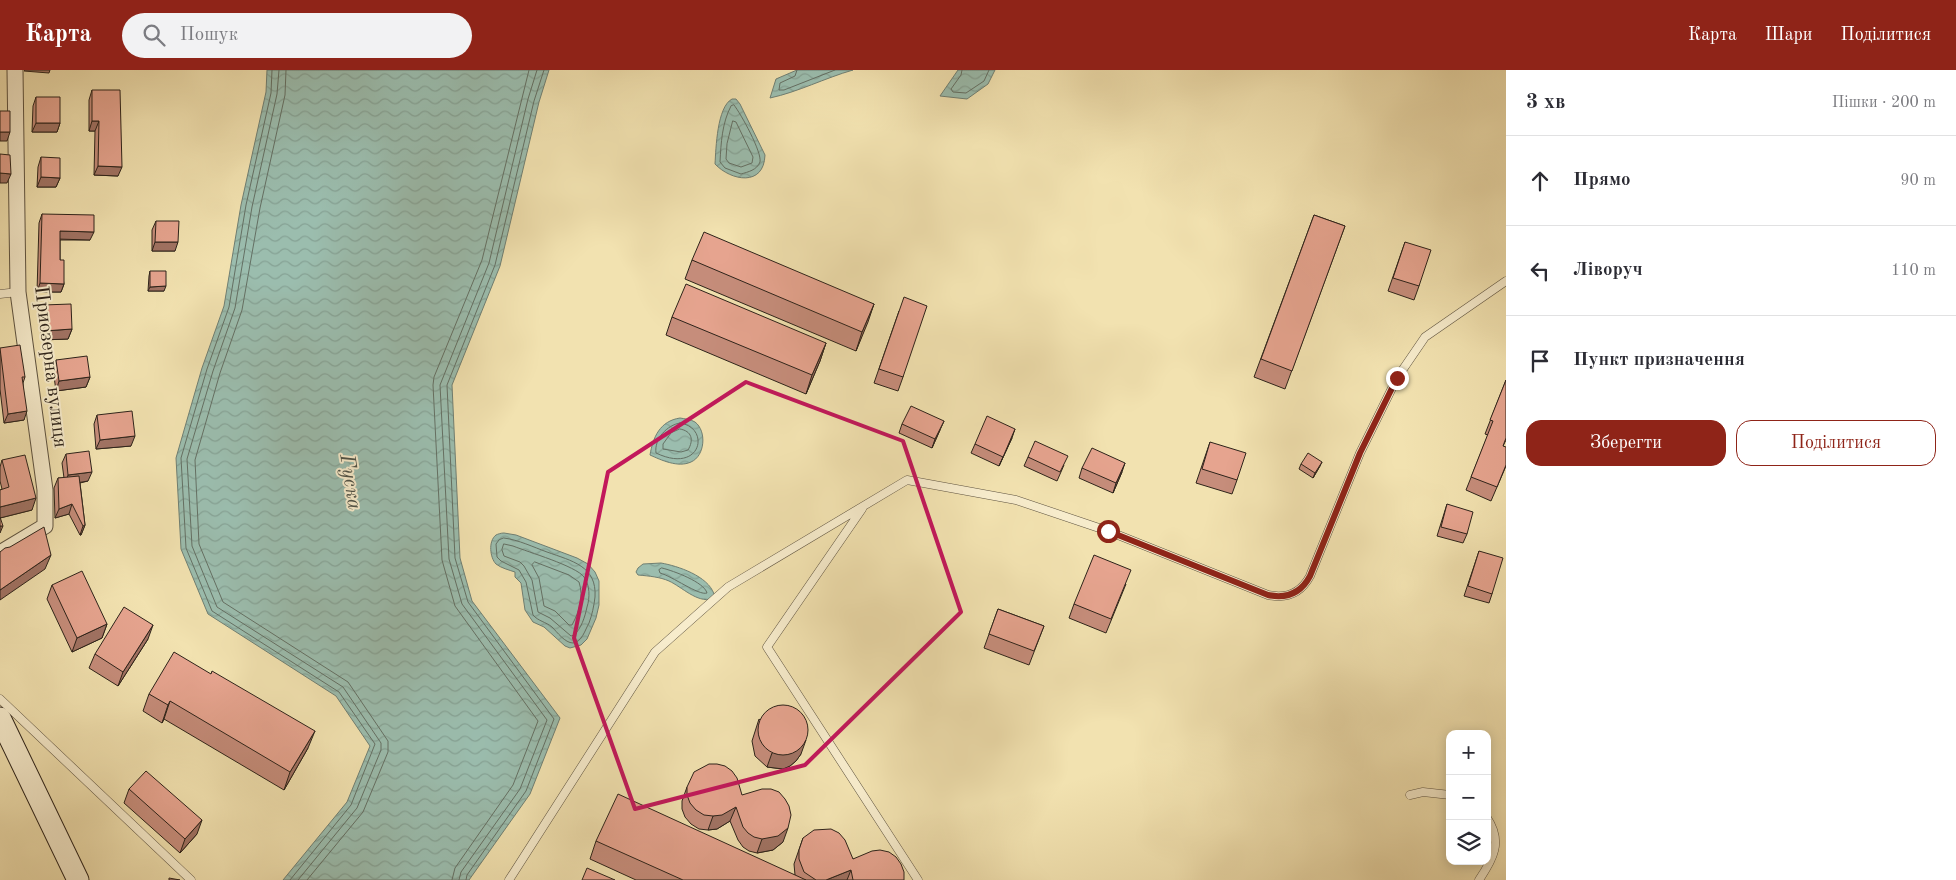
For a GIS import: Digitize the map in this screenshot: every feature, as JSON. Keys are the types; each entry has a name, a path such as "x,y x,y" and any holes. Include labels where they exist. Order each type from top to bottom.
{"main road":[{"path":"0,718 78,880"}],"street":[{"name":"Приозерна вулиця","path":"0,553 45,526 45,490 18,292 15,70"}],"lane":[{"path":"509,880 655,652 728,587 907,480 1016,500 1108,531 1268,595 1282,597 1302,588 1310,576 1360,453 1397,378 1425,337 1506,281"},
{"path":"0,294 18,292"},
{"path":"865,506 767,647 918,880"},
{"path":"0,699 191,880"},
{"path":"1410,795 1423,792 1446,795"},
{"path":"1479,880 1491,862 1496,843 1493,827 1488,820"}],"highlighted area":[{"path":"746,382 903,441 961,612 805,765 635,809 574,638 608,472"}],"water":[{"name":"Гуска","path":"267,70 549,70 539,102 500,266 452,385 460,558 472,601 560,718 530,794 469,880 283,880 347,802 370,746 336,696 208,614 181,549 176,458 202,368 224,306 241,205 266,92"},
{"path":"797,70 853,70 770,98 776,79"},
{"path":"958,70 995,70 988,84 967,99 940,96"},
{"path":"732,99 736,99 740,104 765,155 759,172 746,178 729,174 715,164 720,119 727,103"},
{"path":"680,418 695,422 701,431 703,437 702,449 696,459 686,464 675,464 650,455 653,442 663,426"},
{"path":"504,533 516,535 577,558 588,564 595,572 599,581 599,605 587,639 581,645 570,648 565,646 544,627 533,622 525,610 521,583 515,577 515,572 496,564 492,558 491,545 493,538"},
{"path":"661,563 684,569 699,577 711,588 714,594 712,599 706,600 695,597 669,581 638,575 636,572 643,564"}],"building":[{"path":"92,90 120,90 122,167 98,166 99,121 92,121"},
{"path":"36,97 60,97 60,123 36,123"},
{"path":"0,111 10,111 10,132 0,132"},
{"path":"0,154 10,155 11,174 0,173"},
{"path":"41,157 60,158 60,178 41,177"},
{"path":"42,214 94,215 94,232 60,231 60,260 64,260 64,284 40,283"},
{"path":"1314,215 1345,226 1292,371 1261,359"},
{"path":"156,221 179,221 178,242 155,242"},
{"path":"704,232 874,304 862,332 692,260"},
{"path":"1405,242 1431,250 1419,286 1393,278"},
{"path":"150,271 166,271 166,286 150,287"},
{"path":"686,284 826,343 812,375 672,317"},
{"path":"904,297 927,306 903,377 879,369"},
{"path":"71,304 72,329 44,331 43,305"},
{"path":"20,345 25,377 22,377 27,411 8,414 0,348"},
{"path":"87,356 90,377 59,381 56,360"},
{"path":"1506,380 1506,438 1503,446 1506,447 1506,465 1497,487 1471,477 1493,421 1490,420"},
{"path":"911,406 944,421 935,439 902,424"},
{"path":"132,411 135,436 100,440 97,415"},
{"path":"987,416 1015,429 1003,457 975,444"},
{"path":"1035,441 1068,456 1060,472 1028,457"},
{"path":"1210,442 1246,453 1237,480 1202,469"},
{"path":"1092,448 1125,463 1116,483 1082,468"},
{"path":"89,451 92,472 68,475 66,454"},
{"path":"1308,453 1322,462 1315,473 1301,464"},
{"path":"25,455 36,498 0,507 0,490 9,487 2,460"},
{"path":"79,476 85,525 83,526 72,504 59,509 58,478"},
{"path":"1447,504 1473,512 1467,534 1441,527"},
{"path":"44,527 51,555 0,590 0,552"},
{"path":"1479,551 1503,558 1492,594 1468,586"},
{"path":"1094,555 1131,570 1111,619 1074,604"},
{"path":"82,571 107,624 77,638 52,585"},
{"path":"124,607 153,625 123,672 95,654"},
{"path":"998,609 1044,626 1034,651 989,634"},
{"path":"174,652 211,674 212,671 315,731 290,772 170,701 168,705 149,694"},
{"path":"778,705 788,705 801,712 808,725 808,735 801,748 788,755 778,755 769,751 762,744 758,735 758,725 762,716 769,709"},
{"path":"709,764 725,766 732,771 737,778 742,795 762,789 771,789 779,792 789,806 791,815 788,828 778,836 762,839 754,837 743,827 736,807 722,815 713,816 704,815 696,810 690,803 687,787 694,772"},
{"path":"146,771 202,820 185,839 129,789"},
{"path":"618,794 806,880 683,880 596,841"},
{"path":"831,829 839,833 845,840 853,859 872,851 889,852 901,864 904,880 853,880 851,870 826,880 816,880 804,872 799,859 799,850 803,838 814,830"},
{"path":"587,868 615,880 582,880"}],"route":[{"path":"1108,531 1268,595 1282,597 1296,593 1307,583 1360,453 1397,378"}]}
